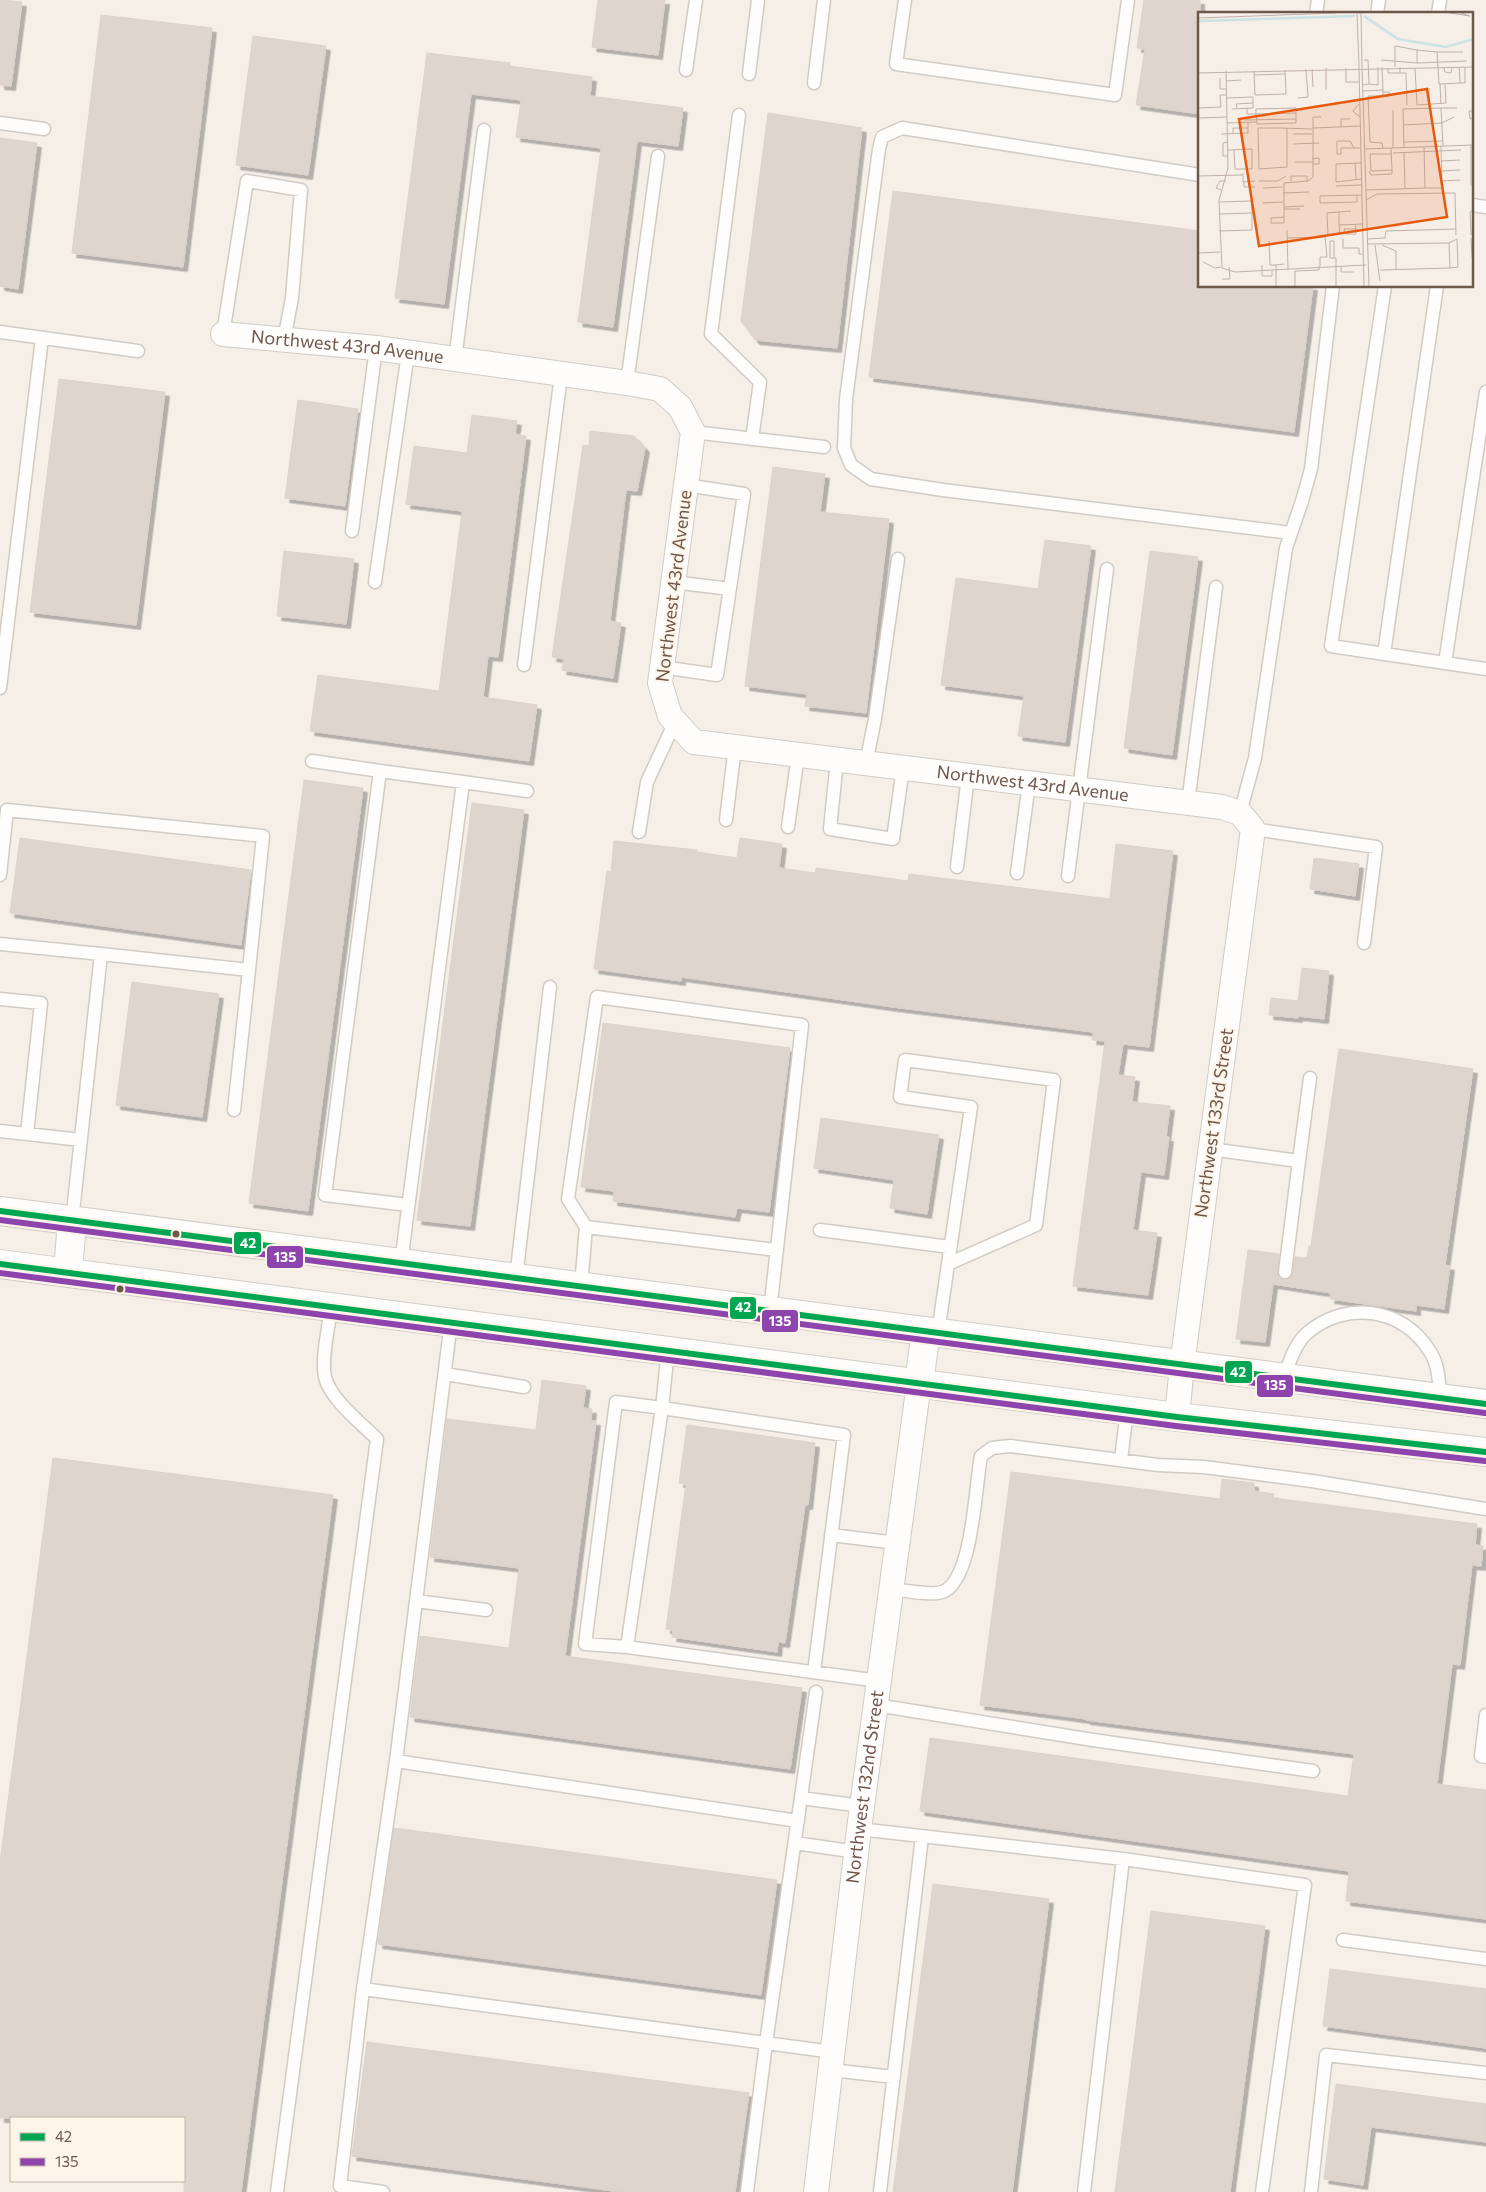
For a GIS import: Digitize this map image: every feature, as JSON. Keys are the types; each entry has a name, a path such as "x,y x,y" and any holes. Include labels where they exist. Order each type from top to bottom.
{"main road":[{"path":"0,1211 1486,1404"},
{"path":"68,1272 72,1221"},
{"path":"0,1264 1127,1410 1486,1452"},
{"path":"919,1383 932,1332"}],"street":[{"name":"Northwest 43rd Avenue","path":"223,334 376,348 660,389 680,407 692,432 660,683 670,716 694,742 1222,807 1247,821"},
{"name":"Northwest 133rd Street","path":"1177,1416 1210,1149 1247,821"},
{"name":"Northwest 132nd Street","path":"816,2192 860,1829 919,1383"}],"lane":[{"path":"686,70 696,0"},
{"path":"748,74 758,0"},
{"path":"814,82 824,0"},
{"path":"904,0 896,64 1115,95 1128,0"},
{"path":"739,115 711,334 760,382 752,439"},
{"path":"0,123 44,129"},
{"path":"1198,175 902,128 882,137 846,399 844,448 851,465 870,479 943,490 1291,533"},
{"path":"455,360 484,130"},
{"path":"627,383 658,156"},
{"path":"223,334 247,181 301,190 292,298 284,340"},
{"path":"1333,288 1311,469 1284,558 1254,758 1247,821 1376,847 1364,943"},
{"path":"1385,288 1331,646 1486,669"},
{"path":"1384,654 1437,288"},
{"path":"0,332 138,351"},
{"path":"0,688 42,338"},
{"path":"352,531 376,348"},
{"path":"375,582 408,353"},
{"path":"524,665 561,375"},
{"path":"1445,663 1486,392"},
{"path":"692,432 824,447"},
{"path":"662,666 717,675 744,494 686,485"},
{"path":"866,763 875,719 898,559"},
{"path":"1068,876 1107,569"},
{"path":"673,582 730,589"},
{"path":"1188,803 1216,587"},
{"path":"639,832 647,782 675,722"},
{"path":"726,820 735,747"},
{"path":"788,827 798,755"},
{"path":"837,760 830,829 893,839 903,768"},
{"path":"312,761 527,791"},
{"path":"380,771 325,1195 408,1206"},
{"path":"957,867 968,776"},
{"path":"401,1263 463,782"},
{"path":"1017,874 1029,783"},
{"path":"0,875 7,810 262,836 234,1110"},
{"path":"0,944 249,970"},
{"path":"72,1221 101,954"},
{"path":"516,1278 550,987"},
{"path":"581,1286 586,1227 568,1199 597,998 802,1025 770,1311"},
{"path":"0,999 41,1004 27,1134"},
{"path":"932,1332 948,1264 970,1107 900,1097 905,1060 1054,1080 1036,1225 948,1264"},
{"path":"1285,1272 1310,1078"},
{"path":"0,1131 81,1140"},
{"path":"1210,1149 1299,1161"},
{"path":"586,1227 776,1250"},
{"path":"820,1230 950,1247"},
{"path":"277,2192 377,1439 344,1406 330,1389 325,1376 331,1307"},
{"path":"1284,1378 1291,1355 1305,1335 1325,1320 1348,1312 1372,1312 1395,1318 1415,1332 1430,1351 1439,1374 1440,1398"},
{"path":"383,2192 340,2186 363,1989 396,1761 452,1322"},
{"path":"627,1648 662,1408 668,1350"},
{"path":"445,1374 524,1387"},
{"path":"814,1672 844,1435 616,1402 585,1644 879,1681"},
{"path":"1121,1460 1127,1410"},
{"path":"891,1589 941,1592 956,1583 965,1561 981,1456 992,1448 1010,1446 1158,1465 1204,1467 1312,1481 1486,1509"},
{"path":"832,1535 897,1544"},
{"path":"416,1601 486,1610"},
{"path":"747,2192 766,2043 816,1692"},
{"path":"876,1705 1313,1771"},
{"path":"1486,1715 1481,1756 1486,1757"},
{"path":"396,1761 798,1821"},
{"path":"801,1798 860,1829"},
{"path":"795,1843 860,1829 1123,1859 1305,1884 1262,2192"},
{"path":"880,2192 922,1837"},
{"path":"1084,2192 1123,1859"},
{"path":"1343,1940 1486,1959"},
{"path":"363,1989 766,2043 894,2077"},
{"path":"1312,2192 1326,2055 1486,2073"}],"building":[{"path":"0,0 22,2 11,86 0,85"},
{"path":"598,0 665,0 658,55 592,47"},
{"path":"1144,0 1200,0 1200,12 1198,12 1198,114 1136,105 1145,49 1137,48"},
{"path":"101,15 212,28 183,267 72,253"},
{"path":"253,36 326,46 308,175 236,165"},
{"path":"427,53 510,63 509,66 592,77 590,96 683,108 678,146 637,141 613,327 578,322 601,148 516,137 521,100 471,94 444,304 395,298"},
{"path":"768,113 862,128 837,348 755,340 741,321"},
{"path":"0,138 37,143 18,289 0,286"},
{"path":"893,191 1198,231 1198,288 1313,288 1294,432 869,377"},
{"path":"59,379 165,392 136,625 30,612"},
{"path":"298,400 358,409 345,506 285,498"},
{"path":"472,415 517,421 515,434 526,436 498,657 488,656 483,697 537,705 529,761 310,731 318,675 439,691 462,511 406,504 414,446 467,453"},
{"path":"590,431 634,436 645,448 637,491 626,490 610,621 621,623 613,678 562,670 564,659 552,657 583,445 589,446"},
{"path":"773,467 825,474 820,512 889,519 866,713 805,706 807,694 745,686"},
{"path":"1045,540 1091,546 1065,742 1018,736 1024,696 941,685 956,578 1038,589"},
{"path":"284,551 354,559 346,624 277,616"},
{"path":"1150,551 1198,557 1172,755 1124,748"},
{"path":"304,780 363,788 308,1211 249,1203"},
{"path":"472,803 524,810 470,1226 417,1220"},
{"path":"20,838 251,870 241,945 10,913"},
{"path":"740,838 782,844 779,868 815,873 816,868 908,881 909,874 1110,899 1116,844 1173,851 1149,1047 1123,1044 1118,1075 1135,1077 1132,1102 1170,1106 1166,1137 1169,1137 1164,1175 1141,1172 1133,1230 1157,1233 1148,1295 1073,1286 1105,1041 1092,1040 1093,1032 893,1007 681,977 681,981 594,969 607,871 611,872 614,841 697,850 697,852 737,858"},
{"path":"1314,858 1359,864 1355,896 1310,889"},
{"path":"1302,968 1329,971 1324,1019 1269,1015 1271,998 1298,1001"},
{"path":"132,982 219,994 202,1117 116,1105"},
{"path":"603,1023 790,1048 769,1212 737,1208 735,1217 613,1201 614,1191 581,1187"},
{"path":"1339,1049 1473,1069 1445,1265 1450,1266 1444,1309 1416,1305 1416,1311 1330,1299 1331,1293 1273,1284 1265,1342 1236,1339 1248,1250 1279,1254 1277,1275 1284,1280 1292,1276 1295,1257 1307,1258 1309,1246 1311,1246"},
{"path":"821,1118 939,1135 927,1214 890,1208 894,1180 814,1168"},
{"path":"542,1380 586,1386 583,1408 592,1409 591,1421 596,1421 565,1656 802,1688 790,1769 410,1717 420,1636 509,1648 519,1568 430,1557 447,1419 536,1430"},
{"path":"687,1425 815,1443 808,1505 805,1505 785,1643 778,1642 777,1652 672,1637 673,1630 666,1629 686,1484 679,1483"},
{"path":"53,1458 333,1495 241,2192 184,2192 185,2117 0,2118 0,1862"},
{"path":"1011,1472 1220,1499 1222,1479 1254,1483 1254,1491 1274,1494 1273,1498 1477,1524 1475,1545 1483,1546 1481,1566 1472,1565 1460,1665 1452,1664 1437,1784 1486,1790 1486,1919 1346,1901 1349,1871 920,1811 930,1738 1348,1796 1354,1754 980,1705"},
{"path":"394,1828 777,1880 761,1995 378,1944"},
{"path":"933,1884 1049,1899 1012,2192 893,2192"},
{"path":"1151,1911 1265,1926 1230,2192 1115,2192"},
{"path":"1330,1969 1486,1989 1486,2048 1323,2026"},
{"path":"367,2042 749,2093 735,2192 621,2192 352,2156"},
{"path":"1336,2084 1486,2104 1486,2142 1371,2127 1363,2185 1324,2179"}],"transit line":[{"name":"42","path":"0,1211 1486,1404"},
{"name":"135","path":"0,1220 1485,1413"},
{"name":"42","path":"0,1264 1177,1417 1486,1452"},
{"name":"135","path":"0,1273 1176,1426 1485,1461"}]}
